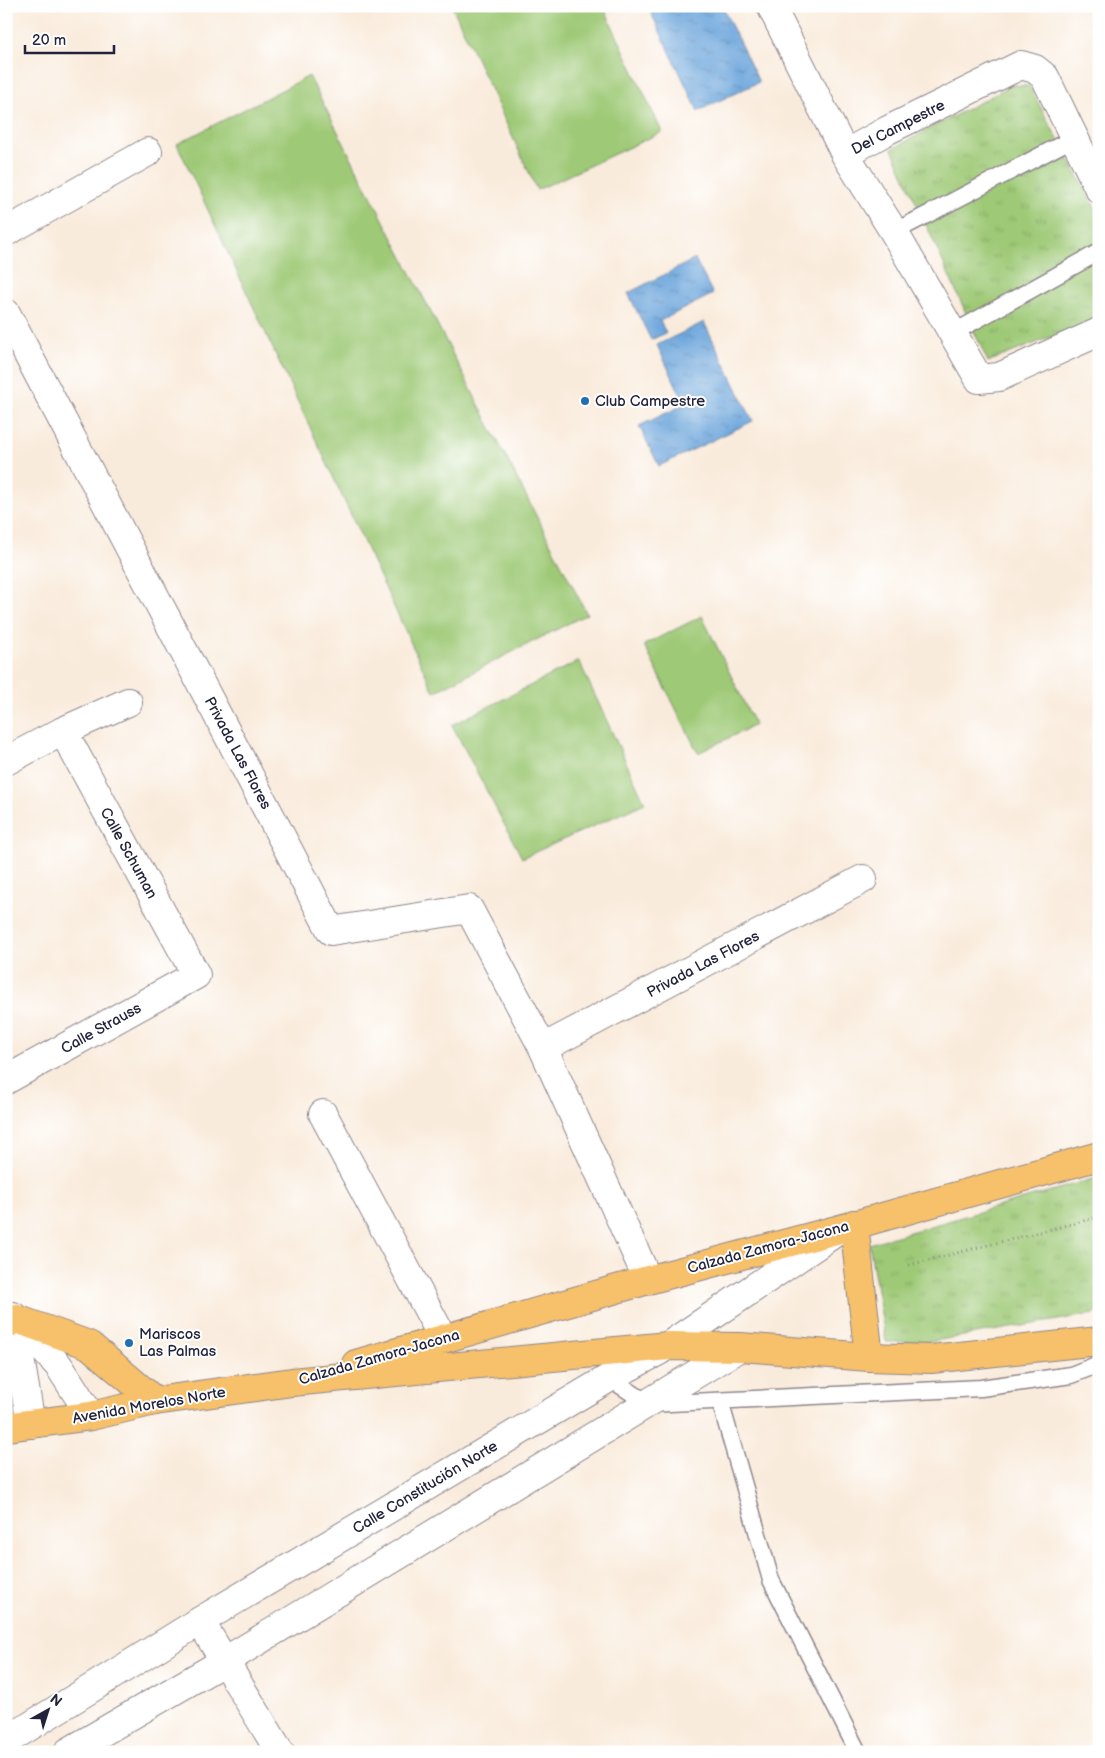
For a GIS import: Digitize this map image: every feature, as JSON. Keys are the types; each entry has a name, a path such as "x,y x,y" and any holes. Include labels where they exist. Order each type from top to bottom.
{"main road":[{"name":"Calzada Zamora-Jacona","path":"292,1382 648,1280 1099,1156"},
{"path":"847,1226 869,1357"},
{"path":"9,1316 89,1345 155,1401"},
{"name":"Calzada Zamora-Jacona","path":"292,1382 668,1346 740,1347 869,1357 931,1359 1099,1341"},
{"name":"Avenida Morelos Norte","path":"19,1425 91,1416 155,1401 292,1382"}],"street":[{"path":"771,6 845,154"},
{"name":"Del Campestre","path":"1074,138 1045,78 1035,69 1021,65 888,130 845,154 894,232 951,334 979,379 998,377 1099,332"},
{"path":"1074,138 1099,189"},
{"path":"6,232 148,152"},
{"name":"Privada Las Flores","path":"6,312 331,931 469,908 543,1048 648,1280"},
{"path":"6,761 63,731 128,702"},
{"name":"Calle Schuman","path":"63,731 196,975"},
{"name":"Privada Las Flores","path":"543,1048 863,879"},
{"name":"Calle Strauss","path":"6,1080 196,975"},
{"path":"323,1114 443,1338"},
{"name":"Calle Constitución Norte","path":"6,1741 200,1622 609,1378 668,1346 847,1226"},
{"path":"9,1316 59,1366 91,1416"},
{"path":"9,1316 19,1425"},
{"path":"68,1752 225,1661 740,1347"},
{"path":"200,1622 280,1752"}],"lane":[{"path":"894,232 1074,138"},
{"path":"951,334 1099,252"},
{"path":"609,1378 649,1404 981,1388 1072,1375 1099,1364"},
{"path":"720,1401 771,1580 858,1752"}],"path":[{"path":"909,1265 1099,1218"}],"green space":[{"path":"452,6 603,6 662,132 537,190"},
{"path":"309,76 587,614 434,692 177,144"},
{"path":"1012,85 1029,86 1099,215 1099,318 988,362 892,149"},
{"path":"702,616 755,725 698,753 644,645"},
{"path":"579,661 645,803 522,858 452,725"},
{"path":"1099,1177 1099,1313 934,1341 886,1342 869,1244"}],"water":[{"path":"666,6 722,6 759,82 698,111 651,13"},
{"path":"695,259 713,294 660,321 666,333 651,340 628,293"},
{"path":"704,322 753,421 659,466 639,426 685,404 657,345"}],"place":[{"name":"Club Campestre","path":"585,401"},
{"name":"Mariscos Las Palmas","path":"129,1343"}]}
